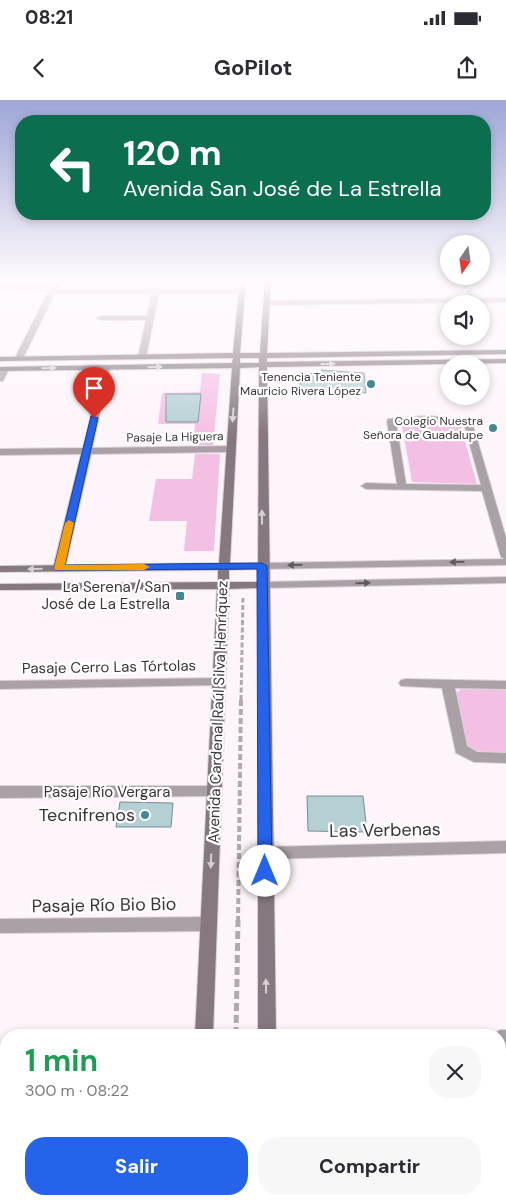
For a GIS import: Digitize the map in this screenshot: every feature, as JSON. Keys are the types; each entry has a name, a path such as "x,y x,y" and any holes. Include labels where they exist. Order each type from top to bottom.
{"main road":[{"name":"Avenida Cardenal Raúl Silva Henríquez","path":"204,1029 223,585 238,332"},
{"path":"264,332 262,360 262,585 267,1029"},
{"path":"262,360 506,352"},
{"path":"0,359 142,357 236,360 506,360"},
{"path":"2,369 106,368 236,360"},
{"path":"0,569 262,566"},
{"path":"0,587 262,585"}],"street":[{"path":"20,358 33,332"},
{"path":"142,357 147,332"},
{"path":"59,568 106,368"},
{"path":"0,379 2,369"},
{"path":"402,487 391,421 427,419 468,422 506,557"},
{"name":"Pasaje La Higuera","path":"0,452 231,449"},
{"path":"366,486 487,488"},
{"path":"262,566 506,562"},
{"path":"262,585 506,580"},
{"name":"Pasaje Cerro Las Tórtolas","path":"0,685 219,682"},
{"path":"406,683 506,685"},
{"path":"448,684 461,749 474,757 506,758"},
{"name":"Pasaje Río Vergara","path":"0,792 214,791"},
{"name":"Las Verbenas","path":"265,853 506,847"},
{"name":"Pasaje Río Bio Bio","path":"0,926 208,924"}],"path":[{"path":"236,1029 243,585"}],"shaded area":[{"path":"202,373 220,374 213,445 193,445 195,424 158,424 162,393 200,392"},
{"path":"402,426 461,427 477,484 412,482"},
{"path":"195,454 220,454 214,551 184,551 187,521 149,521 156,479 192,479"},
{"path":"462,688 506,688 506,753 475,751 465,746 456,693"}],"building":[{"path":"321,370 364,373 366,393 300,391 300,373 321,374"},
{"path":"166,394 201,394 198,422 166,422"},
{"path":"307,796 363,796 367,832 308,831"},
{"name":"Tecnifrenos","path":"120,802 173,803 171,827 116,827"}],"slow traffic":[{"path":"69,523 59,568 144,567"}],"place":[{"name":"Tenencia Teniente Mauricio Rivera López","path":"371,384"},
{"name":"Colegio Nuestra Señora de Guadalupe","path":"493,428"},
{"name":"La Serena / San José de La Estrella","path":"180,596"},
{"name":"Tecnifrenos","path":"145,815"}],"route":[{"path":"94,418 59,568 262,566 265,871"}]}
